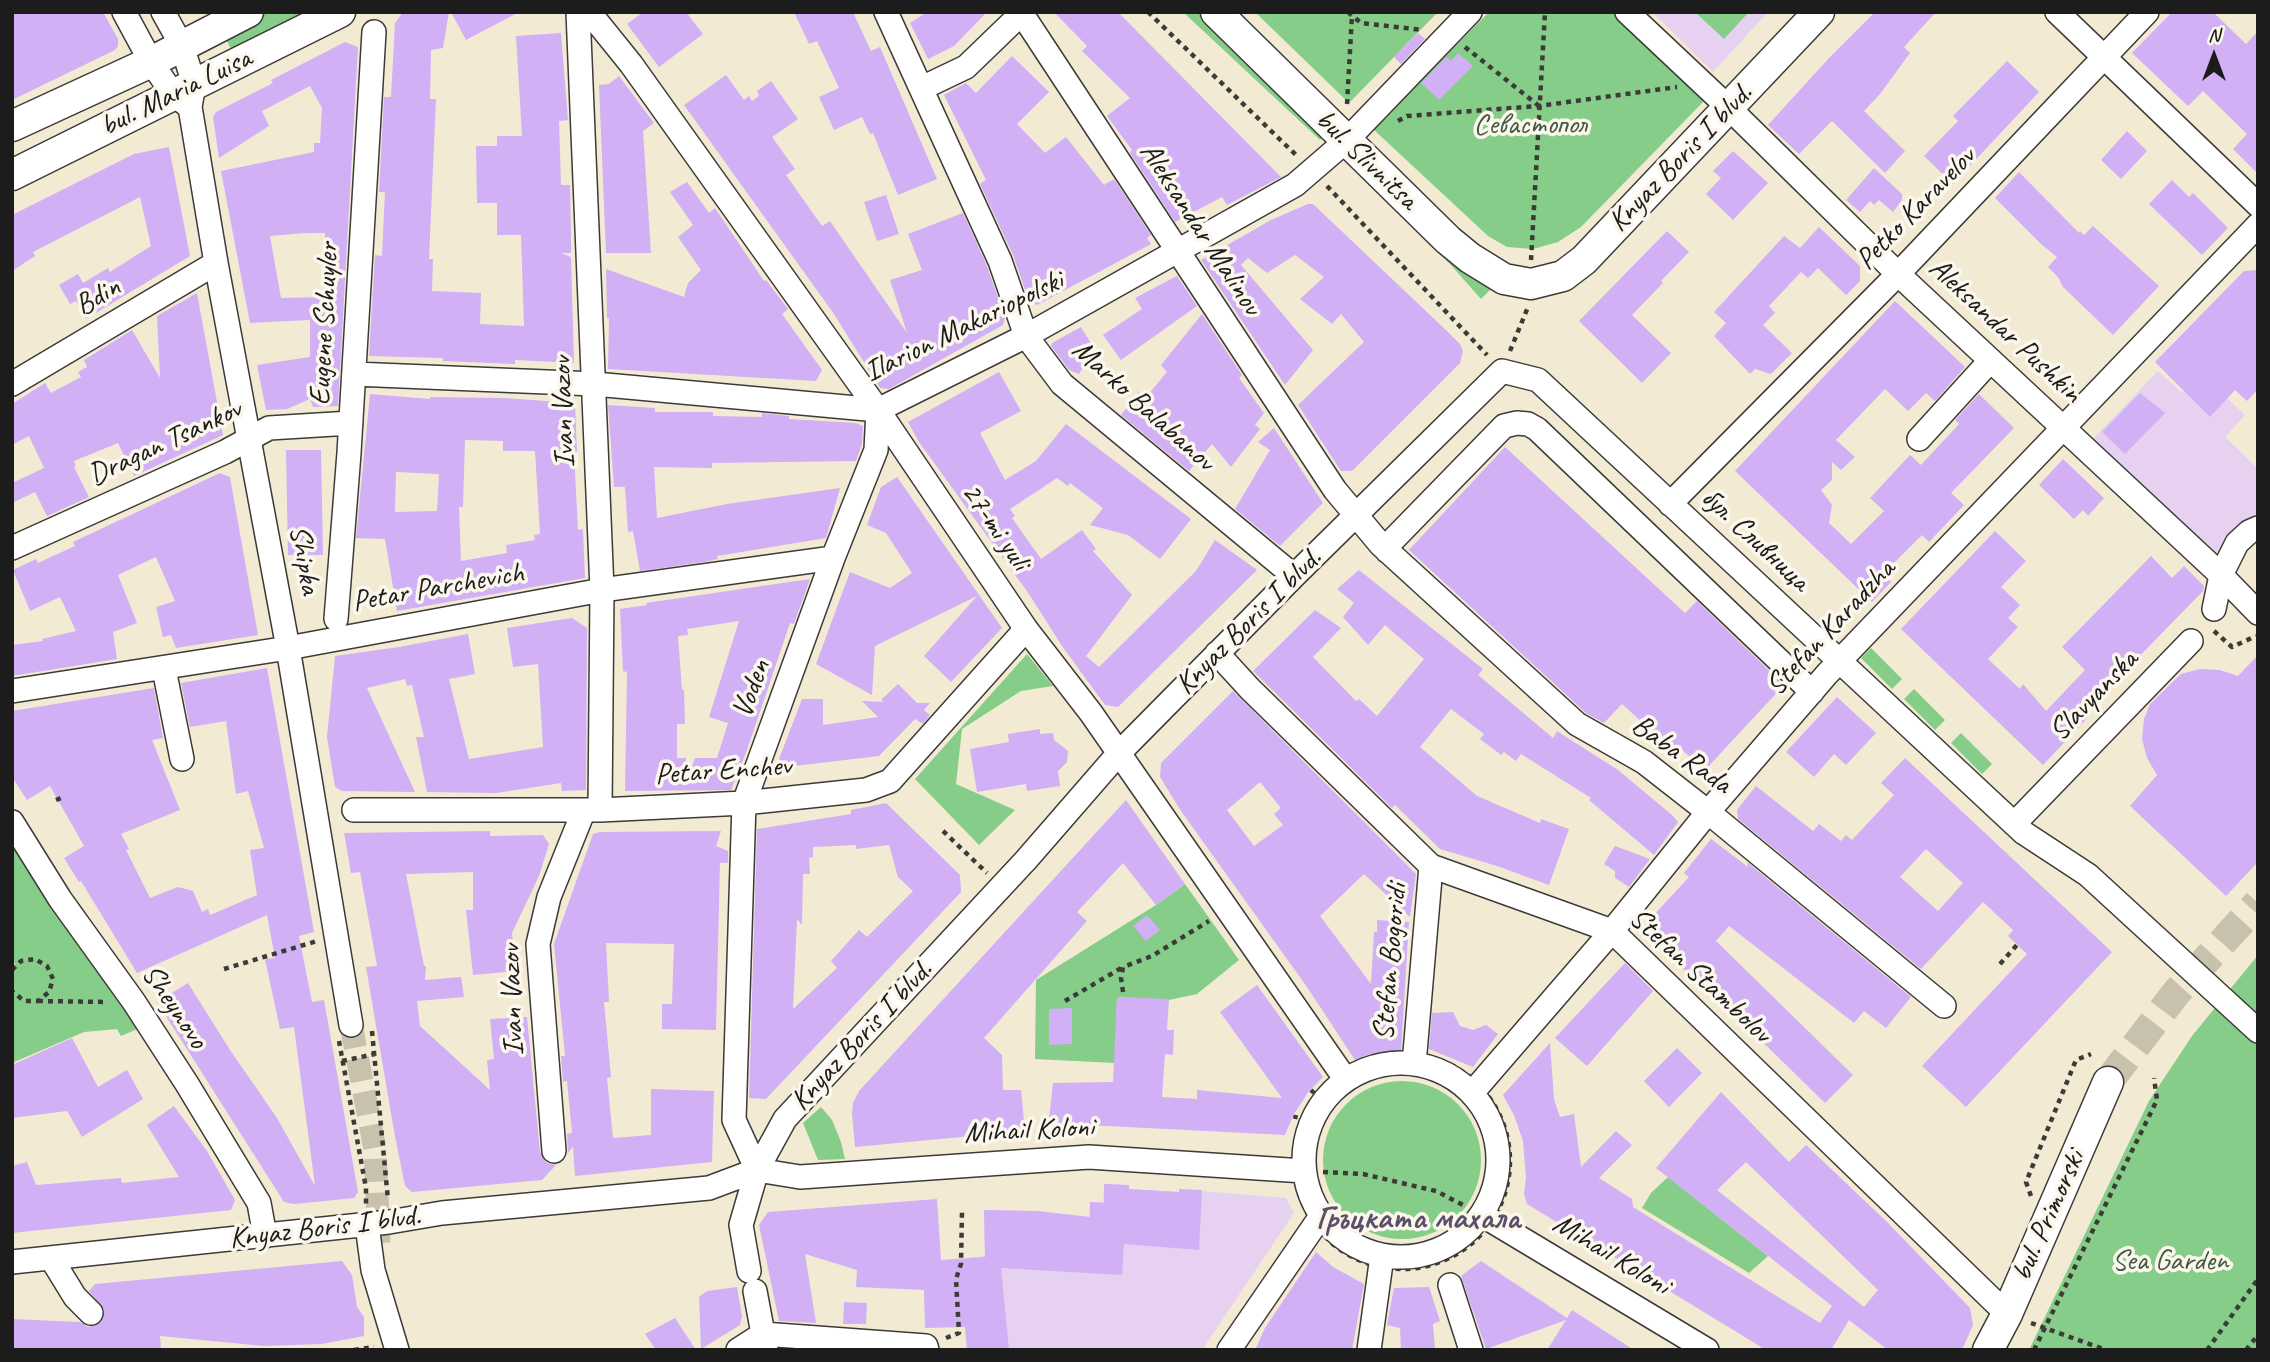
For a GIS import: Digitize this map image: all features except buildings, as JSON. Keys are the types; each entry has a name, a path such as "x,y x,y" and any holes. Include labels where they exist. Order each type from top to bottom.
{"main road":[{"name":"bul. Maria Luisa","path":"12,127 151,62 248,12"},
{"name":"bul. Maria Luisa","path":"12,175 186,95 340,12"},
{"name":"bul. Slivnitsa","path":"1216,12 1469,258 1504,279 1531,284"},
{"name":"Knyaz Boris I blvd.","path":"1531,284 1563,276 1584,260 1819,12"},
{"name":"bul. Primorski","path":"1988,1350 2007,1314 2108,1082"}],"street":[{"path":"124,12 151,62 186,95"},
{"name":"Shipka","path":"163,12 182,46 186,95 288,648 345,1030"},
{"name":"Ivan Vazov","path":"554,1151 538,944 550,898 592,810 602,590 578,12"},
{"name":"27-mi yuli","path":"589,12 631,64 878,410 1026,629 1091,713 1343,1076"},
{"name":"Marko Balabanov","path":"886,12 1000,261 1026,336 1062,384 1294,576"},
{"name":"Ilarion Makariopolski","path":"354,374 595,384 878,410 1026,336 1295,185 1339,134 1470,12"},
{"name":"Aleksandar Pushkin","path":"1627,12 1898,274 2221,575 2258,613"},
{"path":"2057,12 2258,205"},
{"name":"Petko Karavelov","path":"1670,504 1898,274 2147,12"},
{"path":"922,88 966,67 1022,13"},
{"name":"Aleksandar Malinov","path":"1022,13 1326,477 1357,516"},
{"name":"Eugene Schuyler","path":"336,619 351,423 374,32"},
{"name":"Stefan Karadzha","path":"1476,1089 1839,662 2258,225"},
{"name":"Bdin","path":"12,384 216,263"},
{"path":"1919,439 1990,361"},
{"name":"бул. Сливница","path":"1502,371 1538,380 2014,824 2088,875 2258,1031"},
{"name":"Knyaz Boris I blvd.","path":"12,1262 265,1236 442,1213 709,1188 757,1170 785,1119 1119,754 1294,576 1502,371"},
{"name":"Voden","path":"757,1170 734,1119 744,803 833,558 876,450 878,410"},
{"name":"Dragan Tsankov","path":"12,548 250,440 269,428 351,423"},
{"path":"1387,551 1389,544 1504,426 1528,424 1537,429 1812,692"},
{"name":"Baba Rada","path":"1357,516 1387,551 1577,724 1644,762 1709,812 1944,1006"},
{"path":"2204,624 2221,575 2237,544 2249,532 2258,528"},
{"name":"Petar Parchevich","path":"12,691 288,648 602,590 833,558"},
{"name":"Slavyanska","path":"2014,824 2204,624"},
{"name":"Petar Enchev","path":"354,810 592,810 744,803 866,790 890,781 1026,629"},
{"name":"Stefan Stambolov","path":"1217,653 1250,689 1431,866 1612,931 2007,1314"},
{"path":"164,669 182,760"},
{"name":"Sheynovo","path":"12,822 60,899 134,1002 183,1077 260,1203 265,1236"},
{"name":"Stefan Bogoridi","path":"1414,1059 1431,866"},
{"path":"1414,1059 1476,1089 1492,1125 1499,1161 1488,1218 1439,1250 1410,1258 1381,1261 1317,1220 1300,1170 1308,1131 1317,1111 1343,1076 1414,1059"},
{"name":"Mihail Koloni","path":"757,1170 800,1177 1089,1157 1300,1170"},
{"path":"757,1170 741,1225 765,1342"},
{"name":"Mihail Koloni","path":"1488,1218 1707,1350"},
{"path":"1229,1350 1317,1220"},
{"path":"367,1224 373,1270 397,1350"},
{"path":"51,1258 75,1297 91,1313"},
{"path":"1369,1350 1381,1261"},
{"path":"1450,1285 1471,1350"},
{"path":"738,1350 765,1342 926,1348"}],"path":[{"path":"1502,371 1529,303 1530,243 1545,12"},
{"path":"1339,134 1346,111 1350,14"},
{"path":"1350,14 1361,23 1450,33 1539,106"},
{"path":"1396,122 1407,116 1539,106 1700,82"},
{"path":"2204,624 2232,647 2258,635"},
{"path":"943,831 1000,886"},
{"path":"1065,1001 1136,960 1152,956 1227,909"},
{"path":"223,969 323,939"},
{"path":"2000,964 2017,945"},
{"path":"12,970 20,961 27,959 41,961 47,966 53,979 52,986 49,992 37,1001"},
{"path":"1123,967 1123,992"},
{"path":"14,994 23,1001 134,1002"},
{"path":"345,1030 342,1061 366,1188 367,1224"},
{"path":"342,1061 375,1054"},
{"path":"2026,1182 2076,1059 2091,1054"},
{"path":"1381,1055 1414,1059 1452,1063 1476,1089 1499,1107 1507,1143 1507,1183 1475,1243 1442,1261 1412,1268 1348,1253 1330,1242 1317,1220 1302,1206 1297,1188 1300,1170 1294,1151 1301,1123 1319,1090 1381,1055"},
{"path":"2034,1350 2157,1100 2154,1078"},
{"path":"1300,1170 1363,1174 1436,1191 1488,1218"},
{"path":"926,1348 959,1333 956,1279 961,1264 962,1211"},
{"path":"2207,1350 2258,1279"},
{"path":"2007,1314 2106,1350"},
{"path":"2246,1350 2257,1338"}],"shaded area":[{"path":"1652,12 1768,12 1713,72"},
{"path":"2158,371 2182,393 2196,378 2212,384 2245,415 2225,437 2258,469 2258,515 2250,519 2214,555 2091,441"},
{"path":"1104,1184 1129,1185 1129,1189 1179,1192 1179,1189 1286,1198 1294,1213 1202,1350 967,1350 961,1275 967,1273 966,1258 985,1256 984,1210 1037,1211 1089,1217 1090,1202 1103,1202"}],"green space":[{"path":"249,12 337,12 237,63 221,27"},
{"path":"1183,12 1216,12 1331,126 1320,140"},
{"path":"1255,12 1438,12 1349,103"},
{"name":"Севастопол","path":"1489,12 1617,12 1706,99 1581,227 1558,242 1533,249 1507,247 1488,236 1373,129"},
{"path":"1695,12 1749,12 1724,39"},
{"path":"1357,149 1491,289 1481,299 1450,264 1345,161"},
{"path":"1871,648 1902,679 1892,689 1861,658"},
{"path":"1027,654 1053,686 1021,691 962,729 956,784 1015,810 979,845 915,779"},
{"path":"1914,689 1945,720 1935,730 1904,699"},
{"path":"1961,733 1992,764 1982,774 1951,743"},
{"path":"12,822 149,1024 121,1036 117,1029 84,1032 12,1063 12,967 15,965 12,955"},
{"path":"1185,884 1239,960 1197,994 1169,1000 1117,997 1115,1063 1035,1059 1036,980"},
{"name":"Sea Garden","path":"2258,955 2258,1350 2029,1350 2149,1101 2192,1036"},
{"path":"1402,1081 1432,1087 1458,1104 1475,1130 1481,1160 1475,1190 1458,1216 1432,1233 1402,1239 1372,1233 1346,1216 1329,1190 1323,1160 1329,1130 1346,1104 1372,1087"},
{"path":"821,1107 832,1120 845,1159 818,1160 803,1123"},
{"path":"1668,1177 1768,1256 1749,1273 1642,1208 1651,1193"}],"tunnel":[{"path":"2108,1082 2176,993 2258,903"},
{"path":"351,1025 375,1149 379,1243"}],"district":[{"name":"Гръцката махала","path":"1418,1219"}]}
